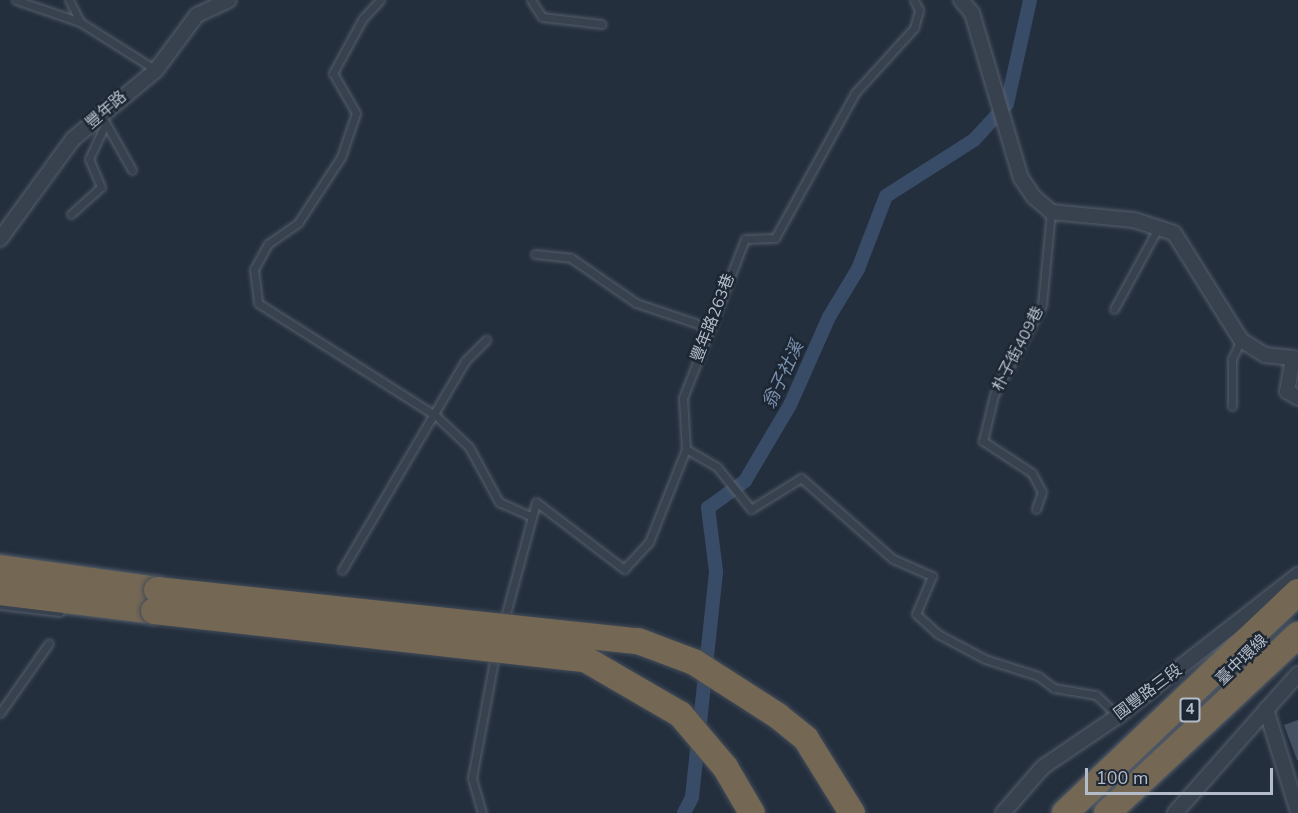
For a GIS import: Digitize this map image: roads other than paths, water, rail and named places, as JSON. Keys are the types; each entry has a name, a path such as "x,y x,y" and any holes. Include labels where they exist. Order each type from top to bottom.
{"highway":[{"path":"0,568 154,596 585,659 680,714 725,767 752,813"},
{"path":"0,592 154,596 638,641 694,662 785,722 806,739 852,813"},
{"path":"1065,813 1298,592"},
{"name":"臺中環線","path":"1084,813 1298,608"},
{"name":"臺中環線","path":"1107,813 1298,635"},
{"path":"1126,813 1298,652"}],"street":[{"name":"豐年路","path":"0,239 72,139 103,120 156,70 207,5 229,0"},
{"path":"961,0 972,13 1021,178 1051,212 1159,226 1174,233 1241,340 1265,355 1293,358 1287,391 1298,398"},
{"name":"國豐路三段","path":"1004,813 1044,767 1118,716 1298,575"},
{"path":"1174,813 1298,674"},
{"path":"1266,709 1298,812"}],"lane":[{"path":"16,0 80,22 156,70"},
{"path":"69,0 80,22"},
{"path":"380,0 363,18 333,73 356,113 341,157 298,223 268,244 254,268 255,291 258,303 436,416 469,447 500,502 530,516 480,717 472,778 482,813"},
{"path":"531,0 542,17 602,24"},
{"name":"豐年路263巷","path":"530,516 536,502 624,569 649,542 686,448 683,398 707,327 745,239 775,238 855,93 914,28 919,10 914,0"},
{"path":"103,120 132,170"},
{"path":"71,214 101,187 89,159 103,120"},
{"name":"朴子街409巷","path":"1036,508 1042,492 1032,473 983,441 994,394 1042,305 1051,212"},
{"path":"1114,309 1159,226"},
{"path":"535,254 571,258 636,303 707,327"},
{"path":"342,570 436,416 465,361 486,340"},
{"path":"1232,406 1232,359 1241,340"},
{"path":"686,448 717,467 751,509 801,478 893,559 932,576 916,614 938,634 985,659 1038,676 1054,688 1096,695 1118,716"},
{"path":"0,558 154,596"},
{"path":"0,605 69,613"},
{"path":"0,713 49,643"}],"waterway":[{"name":"翁子社溪","path":"684,813 692,797 716,571 708,508 745,481 790,405 829,317 858,269 886,196 974,140 1007,104 1030,0"}]}
